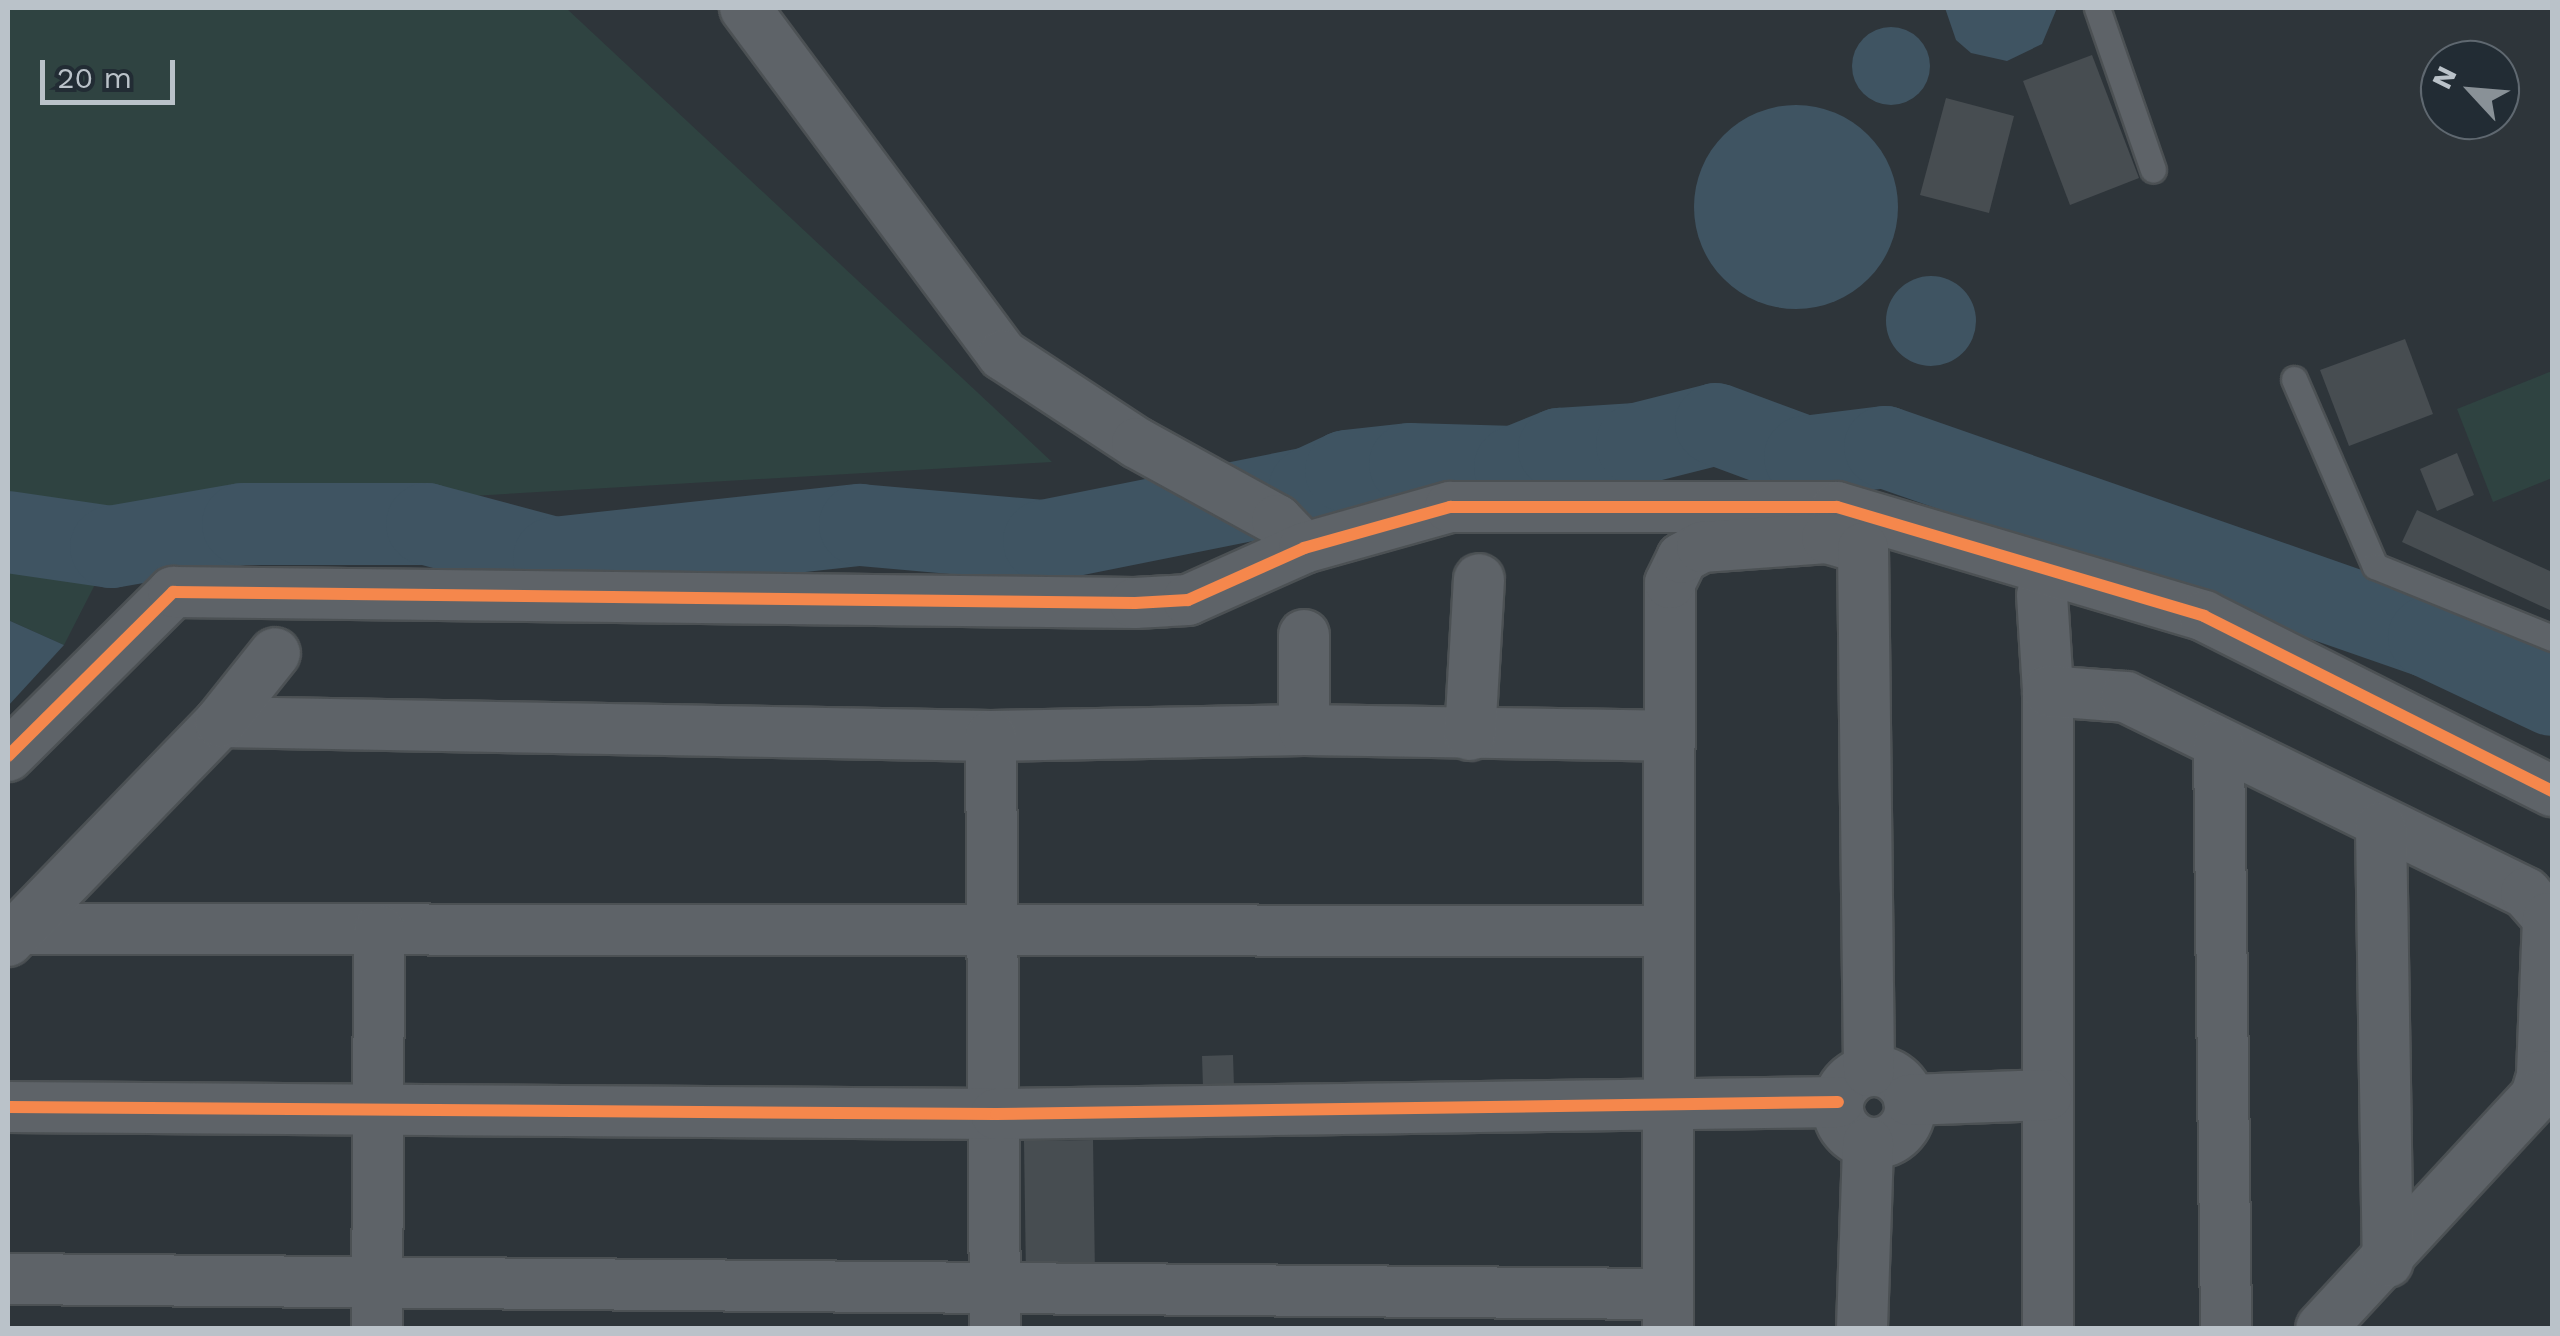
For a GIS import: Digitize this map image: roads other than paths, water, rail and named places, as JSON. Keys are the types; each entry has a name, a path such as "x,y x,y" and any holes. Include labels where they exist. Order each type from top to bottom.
{"street":[{"path":"745,8 1002,355 1137,443 1291,534"},
{"path":"8,756 174,592 1135,603 1216,591 1291,534 1450,507 1837,507 2204,616 2552,791"},
{"path":"8,1107 378,1105 996,1114 1668,1104 1854,1087 1894,1076 1909,1100 1900,1132 1868,1142 1848,1132 1854,1087 1864,548 1827,538 1702,548 1682,558 1670,584 1666,931 1668,1104 1668,1311 378,1305 8,1279"},
{"path":"1470,735 1478,578"},
{"path":"2042,595 2048,691 2048,1328"},
{"path":"1304,635 1304,730"},
{"path":"13,935 220,722 275,653"},
{"path":"2048,691 2126,697 2542,904 2550,932 2536,1096 2388,1262 2321,1328"},
{"path":"220,722 991,736 1304,730 1670,736"},
{"path":"991,736 996,1310"},
{"path":"2220,745 2226,1328"},
{"path":"2382,826 2388,1262"},
{"path":"13,935 993,926 1666,931"},
{"path":"378,1305 379,930"},
{"path":"1909,1100 2047,1095"},
{"path":"1862,1328 1868,1142"}],"lane":[{"path":"2097,8 2154,170"},
{"path":"2294,379 2375,566 2552,638"}],"water":[{"path":"1945,8 2057,8 2042,44 2007,61 1971,53 1956,40"},
{"path":"1891,27 1906,30 1918,39 1927,51 1927,81 1918,93 1906,102 1891,105 1876,102 1864,93 1855,81 1852,66 1855,51 1864,39 1876,30"},
{"path":"1796,105 1835,113 1868,135 1890,168 1898,207 1890,246 1868,279 1835,301 1796,309 1757,301 1724,279 1702,246 1694,207 1702,168 1724,135 1757,113"},
{"path":"1931,276 1948,279 1963,289 1973,304 1973,338 1963,353 1948,363 1931,366 1914,363 1899,353 1889,338 1886,321 1889,304 1899,289 1914,279"},
{"path":"8,620 64,645 8,706"}],"waterway":[{"path":"8,532 111,547 243,524 427,524 554,558 860,525 1044,541 1310,488 1346,471 1410,464 1515,467 1559,449 1637,444 1716,424 1805,457 1885,447 2429,637 2552,695"}]}
